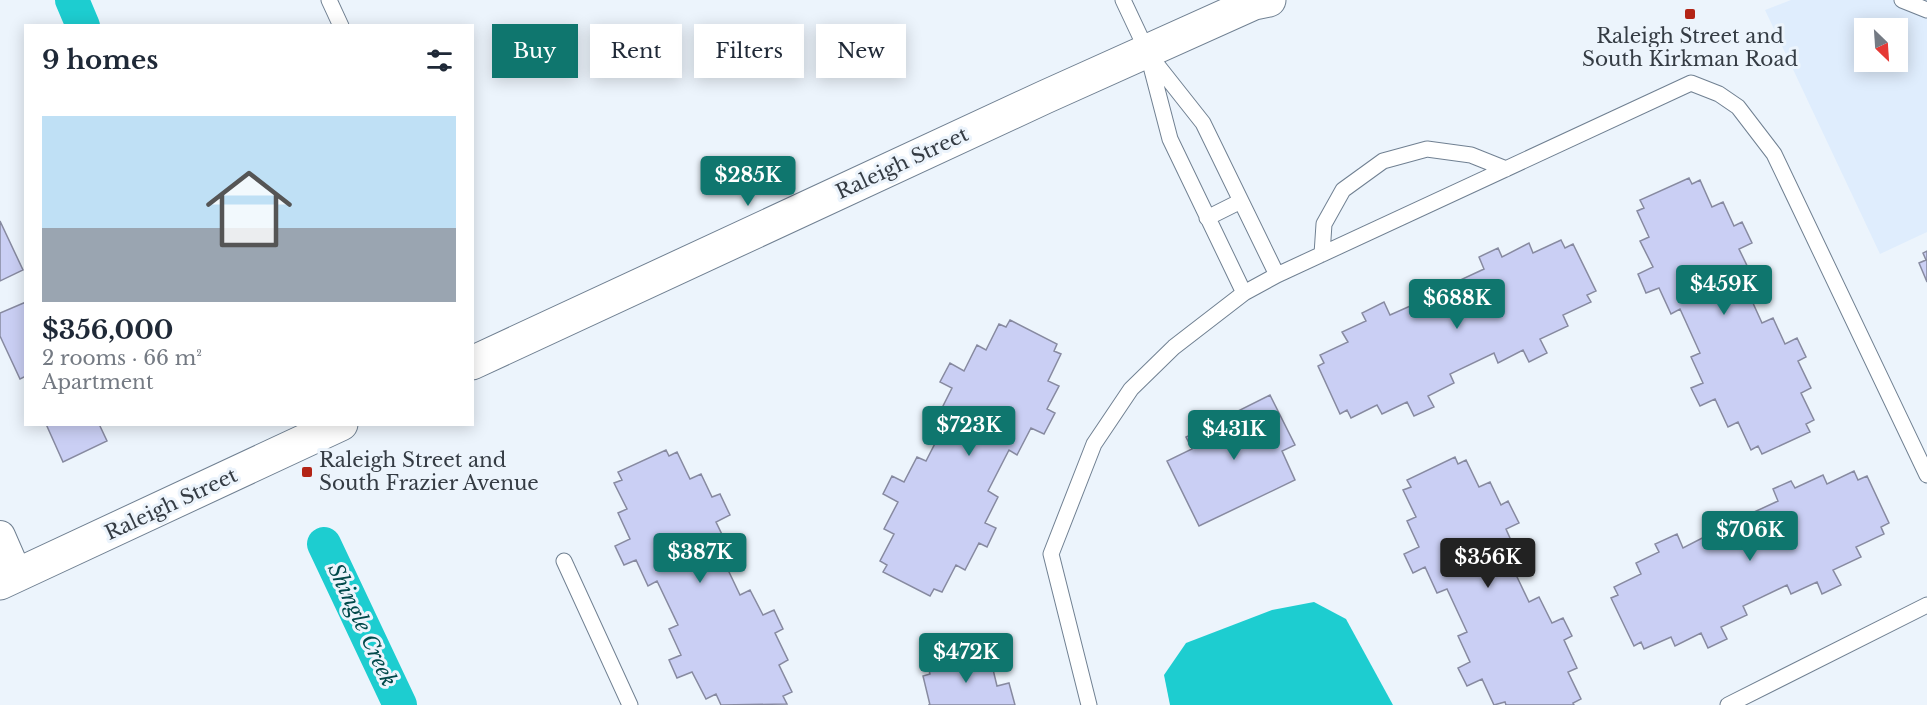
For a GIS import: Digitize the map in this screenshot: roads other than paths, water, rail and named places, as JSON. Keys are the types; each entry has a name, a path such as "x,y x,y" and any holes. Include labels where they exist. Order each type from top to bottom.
{"street":[{"name":"Raleigh Street","path":"474,362 1146,51 1254,3 1269,0"},
{"name":"Raleigh Street","path":"9,579 337,426"},
{"path":"0,536 9,579"}],"lane":[{"path":"329,0 340,24"},
{"path":"1123,0 1146,51 1170,139 1244,293"},
{"path":"1902,0 1927,10"},
{"path":"1146,51 1203,123 1277,275"},
{"path":"1089,705 1051,554 1094,444 1131,389 1174,347 1244,293 1277,275 1691,83 1719,94 1738,107 1774,154 1927,474"},
{"path":"1322,254 1324,224 1343,190 1383,161 1427,149 1471,155 1506,169"},
{"path":"1207,218 1241,201"},
{"path":"564,561 630,705"},
{"path":"1728,705 1927,605"}],"water":[{"path":"1314,602 1346,619 1393,705 1170,705 1164,675 1186,643 1272,610"}],"waterway":[{"name":"Shingle Creek","path":"72,0 82,24"},
{"name":"Shingle Creek","path":"324,544 400,705"}],"place":[{"name":"Raleigh Street and South Kirkman Road","path":"1690,14"},
{"name":"Raleigh Street and South Frazier Avenue","path":"307,472"}]}
